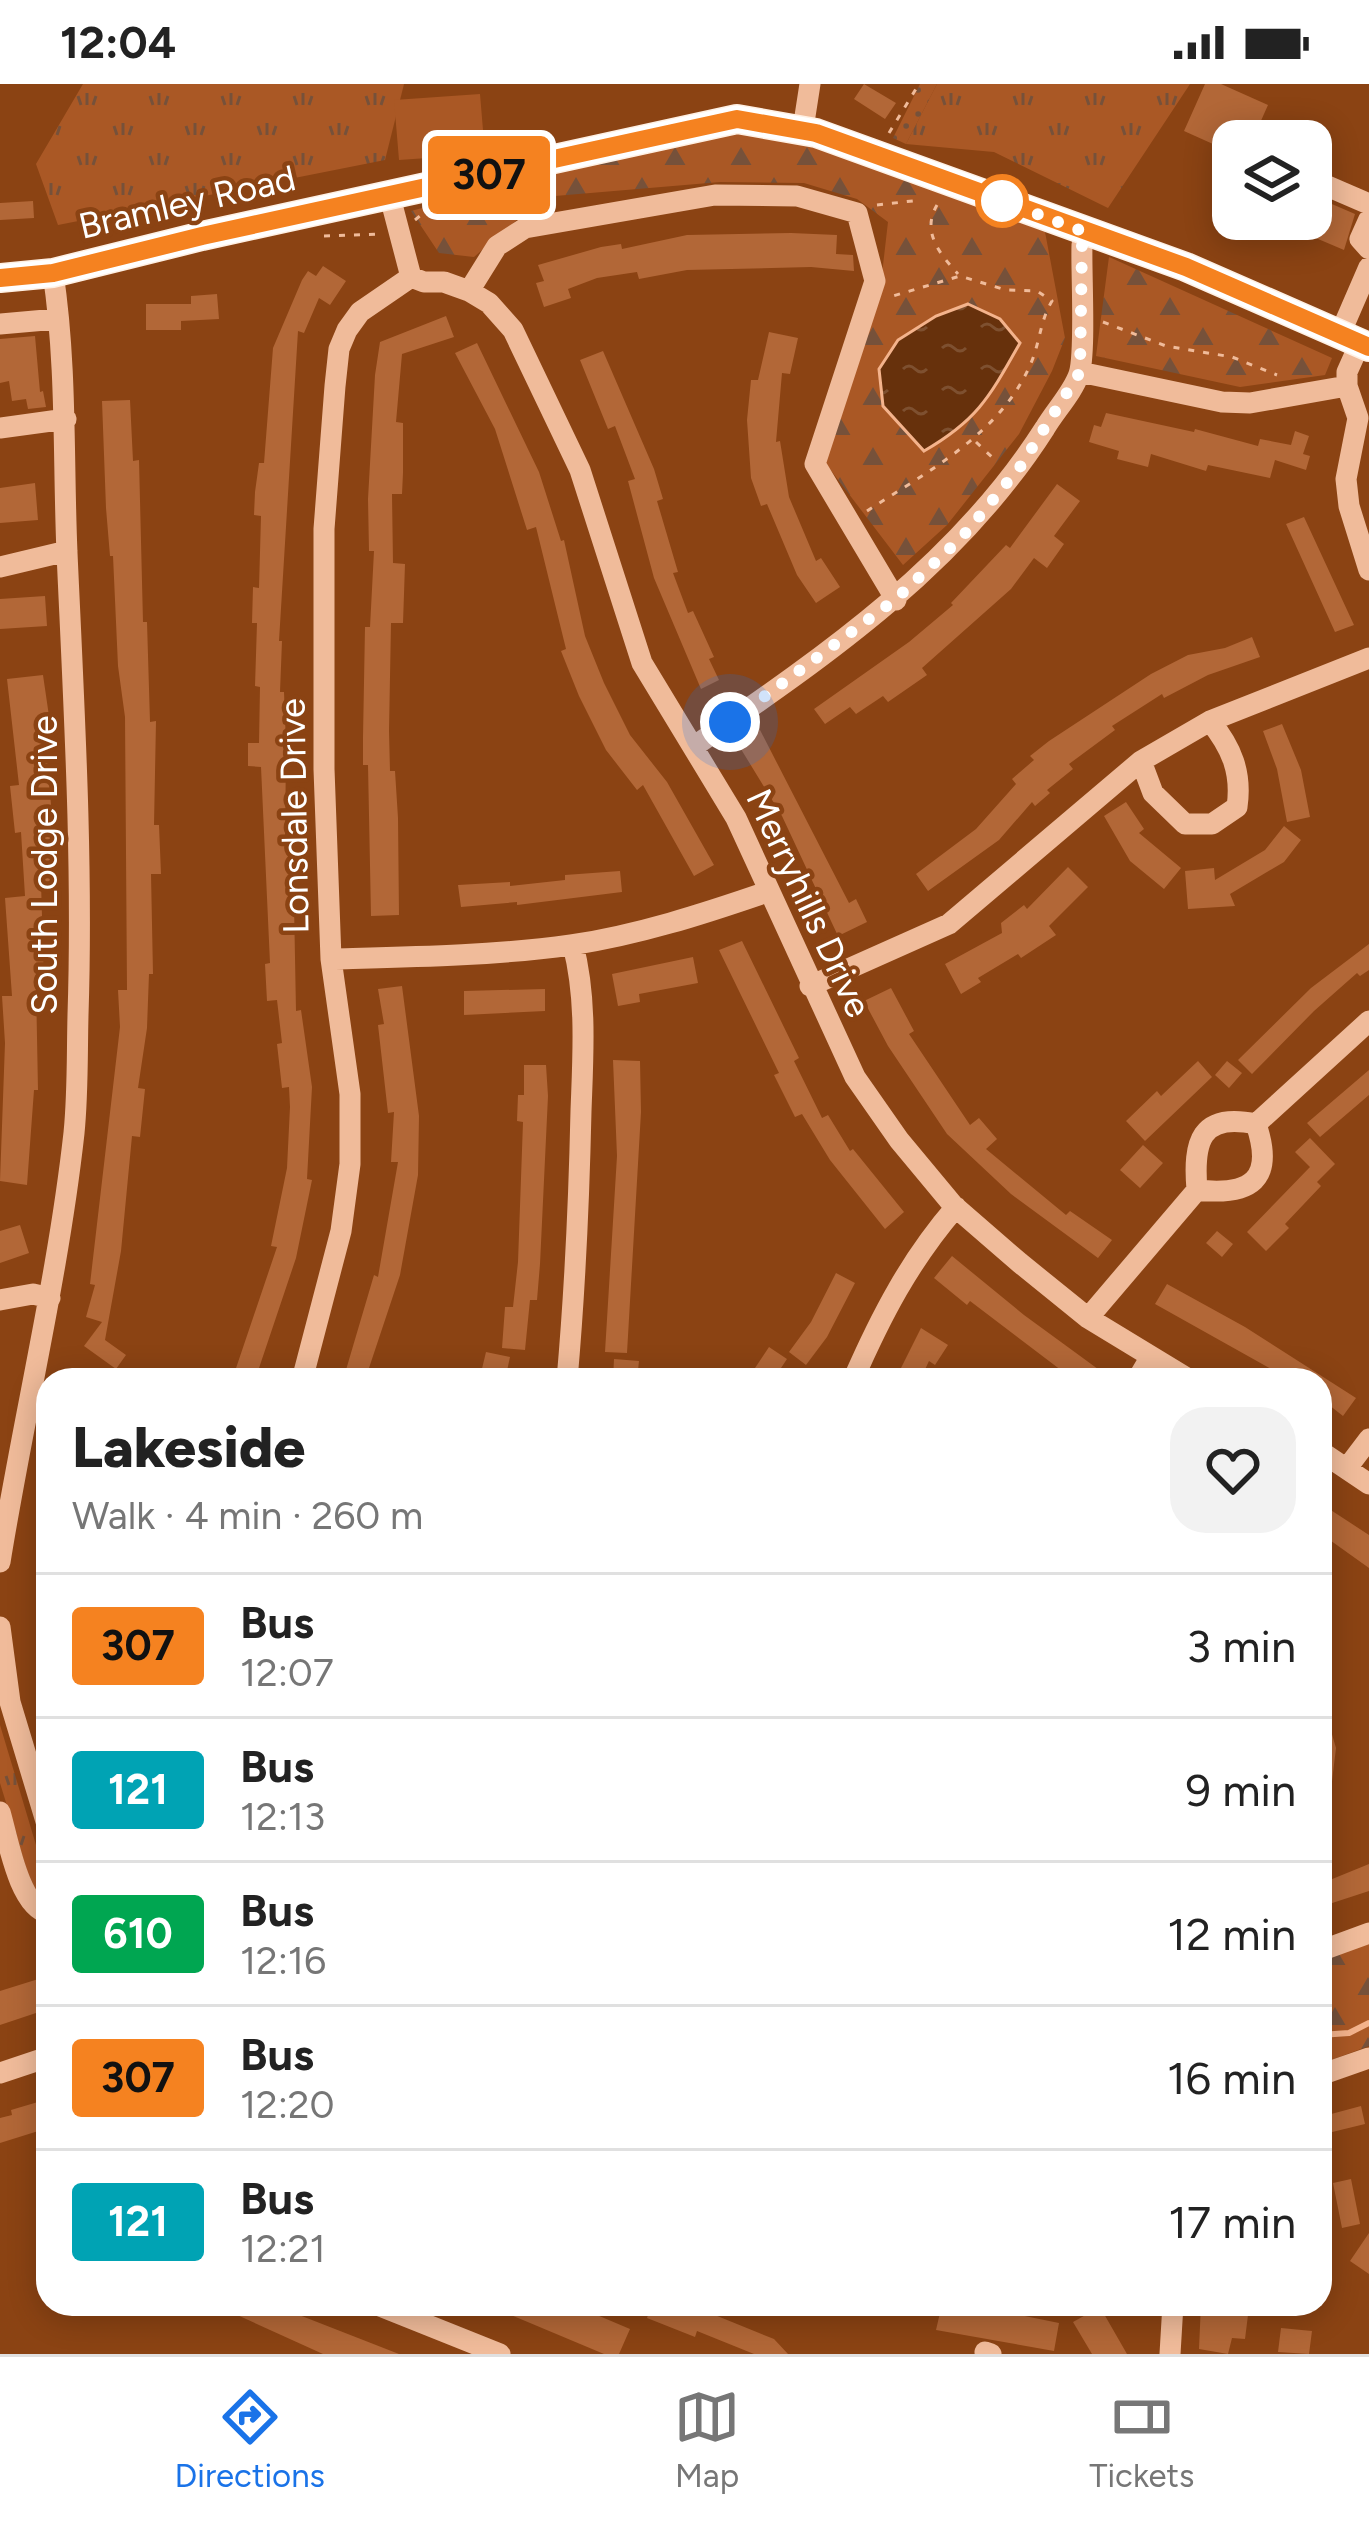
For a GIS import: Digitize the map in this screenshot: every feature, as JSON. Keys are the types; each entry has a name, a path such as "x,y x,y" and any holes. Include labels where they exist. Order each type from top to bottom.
{"main road":[{"name":"Bramley Road","path":"0,278 53,273 737,119 803,129 871,153 1186,267 1356,341"}],"street":[{"path":"803,129 810,84"},
{"path":"1332,187 1369,204"},
{"path":"469,291 497,246 524,228 715,195 797,196 857,213 875,281 815,464 896,599"},
{"path":"390,197 411,277"},
{"path":"1369,218 1360,239 1369,249"},
{"path":"693,747 800,674 896,599 963,536 1006,484 1080,372 1085,232"},
{"path":"1369,267 1347,372 1358,418 1346,479 1348,506 1369,570"},
{"name":"South Lodge Drive","path":"0,1562 9,1452 50,1298 74,1130 81,923 77,718 65,419 53,273"},
{"name":"Merryhills Drive","path":"411,277 469,291 489,303 513,330 580,470 642,663 736,818 855,1077 899,1141 956,1207 1088,1318 1168,1368"},
{"name":"Lonsdale Drive","path":"305,1368 341,1231 350,1164 350,1094 331,959 324,769 324,529 339,349 360,312 411,277"},
{"path":"0,324 57,319"},
{"path":"1080,372 1222,402 1279,399 1347,386"},
{"path":"0,428 65,419"},
{"path":"0,567 67,551"},
{"path":"810,986 949,924 1141,761 1210,722 1369,658"},
{"path":"1141,761 1154,793 1185,824 1212,824 1237,807 1241,779 1224,738 1210,722"},
{"path":"331,959 573,945 686,920 767,892"},
{"path":"568,1368 576,1278 583,1003 573,945"},
{"path":"1256,1124 1369,1021"},
{"path":"1088,1318 1197,1190 1196,1150 1201,1137 1229,1120 1256,1124"},
{"path":"1197,1190 1238,1192 1254,1180 1262,1164 1263,1143 1256,1124"},
{"path":"858,1368 909,1268 956,1207"},
{"path":"0,1300 33,1294 50,1298"},
{"path":"1144,1368 1150,1358"},
{"path":"1347,1468 1369,1439"},
{"path":"1332,1459 1369,1484"},
{"path":"0,1627 10,1702 36,1788"},
{"path":"0,1812 27,1899 36,1908"},
{"path":"1332,1947 1369,1933"},
{"path":"0,2073 36,2061"},
{"path":"1332,2072 1367,2065"},
{"path":"405,2316 500,2354"},
{"path":"1170,2354 1172,2316"}],"path":[{"path":"871,153 896,126 919,84"},
{"path":"940,198 930,216 935,250 960,276 1006,290 1037,291 1166,346 1232,357 1286,382 1279,399"},
{"path":"308,239 398,233 422,215 518,209"},
{"path":"869,302 960,276"},
{"path":"850,522 974,441 1012,398 1033,360 1043,316 1052,301"},
{"path":"974,441 991,458"}],"green space":[{"path":"83,84 404,84 385,160 58,225 36,164"},
{"path":"920,84 937,84 906,144 893,138"},
{"path":"937,84 1190,84 1108,208 994,152 906,144"},
{"path":"480,94 485,154 399,160 394,100"},
{"path":"736,124 771,127 1045,232 1065,338 1052,371 1019,434 947,525 903,565 823,460 881,283 888,222 857,199 804,183 720,182 543,197 474,257 439,253 411,211"},
{"path":"1109,257 1332,358 1325,375 1240,387 1096,356"},
{"path":"0,1725 36,1845 36,1894 34,1893 0,1783"},
{"path":"1369,1943 1369,2046 1332,2060 1332,1957"}],"water":[{"path":"968,304 1000,319 1020,343 981,405 924,451 883,406 879,369 898,340 936,316"}],"building":[{"path":"864,84 896,103 885,119 854,99"},
{"path":"1205,84 1221,84 1268,105 1261,120 1212,120 1212,144 1184,131"},
{"path":"33,201 34,218 0,220 0,203"},
{"path":"1332,204 1355,214 1344,250 1320,240 1332,240"},
{"path":"687,235 837,235 836,254 853,255 854,271 811,267 687,270 639,279 637,272 597,278 568,289 571,298 544,307 536,283 544,281 538,265 601,247 621,244 622,249"},
{"path":"323,266 346,281 330,305 319,298 304,333 298,331 279,641 286,744 285,852 294,904 296,1011 301,1010 312,1087 307,1179 312,1180 296,1258 259,1368 236,1368 277,1247 271,1246 287,1168 290,1107 289,1087 282,1088 277,1000 267,1001 265,964 270,963 261,767 248,766 248,743 259,743 257,623 252,623 253,587 259,588 261,516 254,515 255,492 259,463 264,463 273,348 302,280 308,271 316,276"},
{"path":"217,294 219,319 181,321 181,330 146,330 146,304 191,304 191,296"},
{"path":"446,316 454,337 402,354 396,422 403,423 402,494 392,494 393,563 405,564 403,623 391,623 389,731 398,818 399,915 371,916 368,765 363,765 363,737 365,627 370,627 374,551 369,551 368,499 375,375 380,342"},
{"path":"769,332 798,338 790,374 782,373 776,442 780,441 789,497 816,561 821,558 840,587 816,603 797,575 767,504 761,506 751,478 747,420 751,380 758,380"},
{"path":"35,336 40,392 46,407 28,409 26,399 12,401 9,381 0,383 0,339"},
{"path":"477,343 539,472 564,540 585,636 604,683 630,735 667,782 714,865 694,876 643,785 637,790 606,750 579,696 561,651 566,649 536,527 527,530 495,429 455,353"},
{"path":"603,351 654,469 663,499 657,501 678,572 673,573 688,613 693,611 714,657 709,659 719,680 701,689 654,578 628,481 635,479 615,426 608,429 580,360"},
{"path":"130,400 133,461 139,460 143,622 147,622 150,722 156,721 154,825 159,825 161,874 151,874 153,974 149,974 138,1088 145,1089 140,1137 132,1136 121,1251 105,1340 126,1355 117,1368 84,1346 102,1322 86,1317 95,1285 90,1284 120,1027 118,990 127,990 125,717 106,508 102,401"},
{"path":"1106,413 1258,446 1260,439 1291,445 1295,431 1309,436 1303,454 1310,456 1306,470 1275,460 1270,478 1208,465 1206,471 1151,454 1148,467 1117,459 1119,451 1089,442 1094,425 1101,427"},
{"path":"35,483 38,520 0,523 0,488"},
{"path":"1057,484 1080,501 1054,536 1064,544 1047,568 1034,558 1011,589 922,668 927,675 888,702 883,696 856,714 850,707 825,724 814,709 953,605 1006,545 1010,548"},
{"path":"1304,517 1354,625 1335,632 1286,524"},
{"path":"45,596 47,626 0,629 0,599"},
{"path":"1252,637 1260,657 1208,675 1164,698 1162,694 1112,726 1115,730 1069,764 1073,769 1035,806 1032,802 999,840 928,891 916,874 976,829 1016,784 1012,779 1034,760 1030,756 1049,741 1188,655"},
{"path":"43,675 50,723 44,723 53,883 41,883 44,983 36,984 38,1090 34,1090 27,1185 0,1181 2,996 12,996 5,898 25,896 21,832 15,833 10,786 19,785 7,679"},
{"path":"1282,724 1301,770 1310,817 1287,822 1277,769 1263,731"},
{"path":"759,728 849,903 856,899 867,922 838,936 782,816 736,741"},
{"path":"1126,802 1144,829 1139,833 1181,868 1164,889 1130,861 1104,816"},
{"path":"1284,826 1301,840 1284,862 1230,894 1235,906 1188,909 1185,871 1214,868 1215,880 1265,850"},
{"path":"1068,867 1088,887 1049,926 1056,935 978,978 981,982 961,994 945,964 1002,933 1001,923 1024,905 1027,909"},
{"path":"620,871 622,892 461,907 458,885 510,882 510,886"},
{"path":"742,941 799,1058 794,1061 822,1118 828,1115 850,1151 904,1212 885,1229 830,1160 802,1114 795,1117 774,1075 779,1073 719,950"},
{"path":"1369,944 1369,970 1360,976 1357,973 1314,1011 1252,1074 1238,1060 1311,988"},
{"path":"693,957 698,983 639,994 640,1002 618,1006 612,974"},
{"path":"402,986 419,1116 418,1175 400,1275 369,1368 347,1368 374,1275 378,1277 398,1162 391,1162 394,1112 388,1113 378,989"},
{"path":"891,988 914,1031 909,1034 970,1125 979,1118 997,1139 986,1149 1066,1215 1070,1211 1112,1240 1098,1258 1011,1194 947,1134 864,1001"},
{"path":"545,989 545,1011 464,1015 464,991"},
{"path":"613,1060 640,1061 627,1353 605,1352 617,1156"},
{"path":"1198,1061 1212,1077 1145,1141 1126,1121"},
{"path":"1227,1061 1242,1073 1229,1088 1215,1075"},
{"path":"524,1065 546,1065 548,1096 537,1300 530,1300 525,1350 502,1348 505,1307 513,1307 518,1262 523,1122 517,1121 518,1095 524,1095"},
{"path":"1369,1070 1369,1095 1320,1137 1307,1123"},
{"path":"1310,1138 1335,1164 1285,1224 1289,1228 1266,1251 1247,1232 1310,1167 1295,1152"},
{"path":"1143,1145 1163,1163 1140,1188 1120,1170"},
{"path":"20,1225 29,1253 0,1263 0,1231"},
{"path":"1217,1231 1233,1244 1222,1257 1206,1243"},
{"path":"952,1256 1097,1368 1058,1368 934,1278"},
{"path":"836,1273 855,1283 827,1337 806,1365 789,1352"},
{"path":"1167,1284 1309,1368 1270,1368 1155,1304"},
{"path":"921,1328 948,1345 935,1365 929,1361 926,1368 901,1368"},
{"path":"769,1347 787,1359 781,1368 755,1368"},
{"path":"486,1352 510,1357 508,1368 482,1368"},
{"path":"614,1359 639,1361 638,1368 614,1368"},
{"path":"1332,1383 1356,1398 1343,1416 1332,1407"},
{"path":"1332,1511 1369,1535 1369,1568 1332,1542"},
{"path":"1332,1734 1336,1748 1332,1781"},
{"path":"1369,1864 1369,1891 1332,1903 1332,1879"},
{"path":"36,1980 36,2013 0,2025 0,1991"},
{"path":"36,2103 36,2132 0,2143 0,2118 12,2115 11,2110"},
{"path":"1361,2106 1365,2124 1332,2132 1332,2114"},
{"path":"1351,2179 1360,2224 1342,2228 1333,2183"},
{"path":"1369,2233 1369,2274 1350,2261"},
{"path":"239,2316 302,2316 399,2354 323,2354"},
{"path":"514,2316 599,2316 630,2329 619,2354 604,2354"},
{"path":"717,2316 774,2339 788,2354 754,2354 697,2331 695,2337 647,2318"},
{"path":"939,2316 1024,2316 1059,2323 1054,2351 936,2330"},
{"path":"1084,2316 1105,2316 1127,2354 1092,2354 1073,2322"},
{"path":"1200,2316 1248,2316 1245,2339 1232,2338 1228,2354 1199,2349"},
{"path":"1281,2328 1312,2331 1309,2354 1278,2352"}],"waterway":[{"path":"1332,2034 1349,2033 1369,2023"}],"bus line":[{"name":"307","path":"0,278 53,273 737,119 816,133 1186,267 1369,347"}],"route":[{"path":"730,722 896,599 963,536 1020,467 1080,372 1085,232 1002,201"}]}
